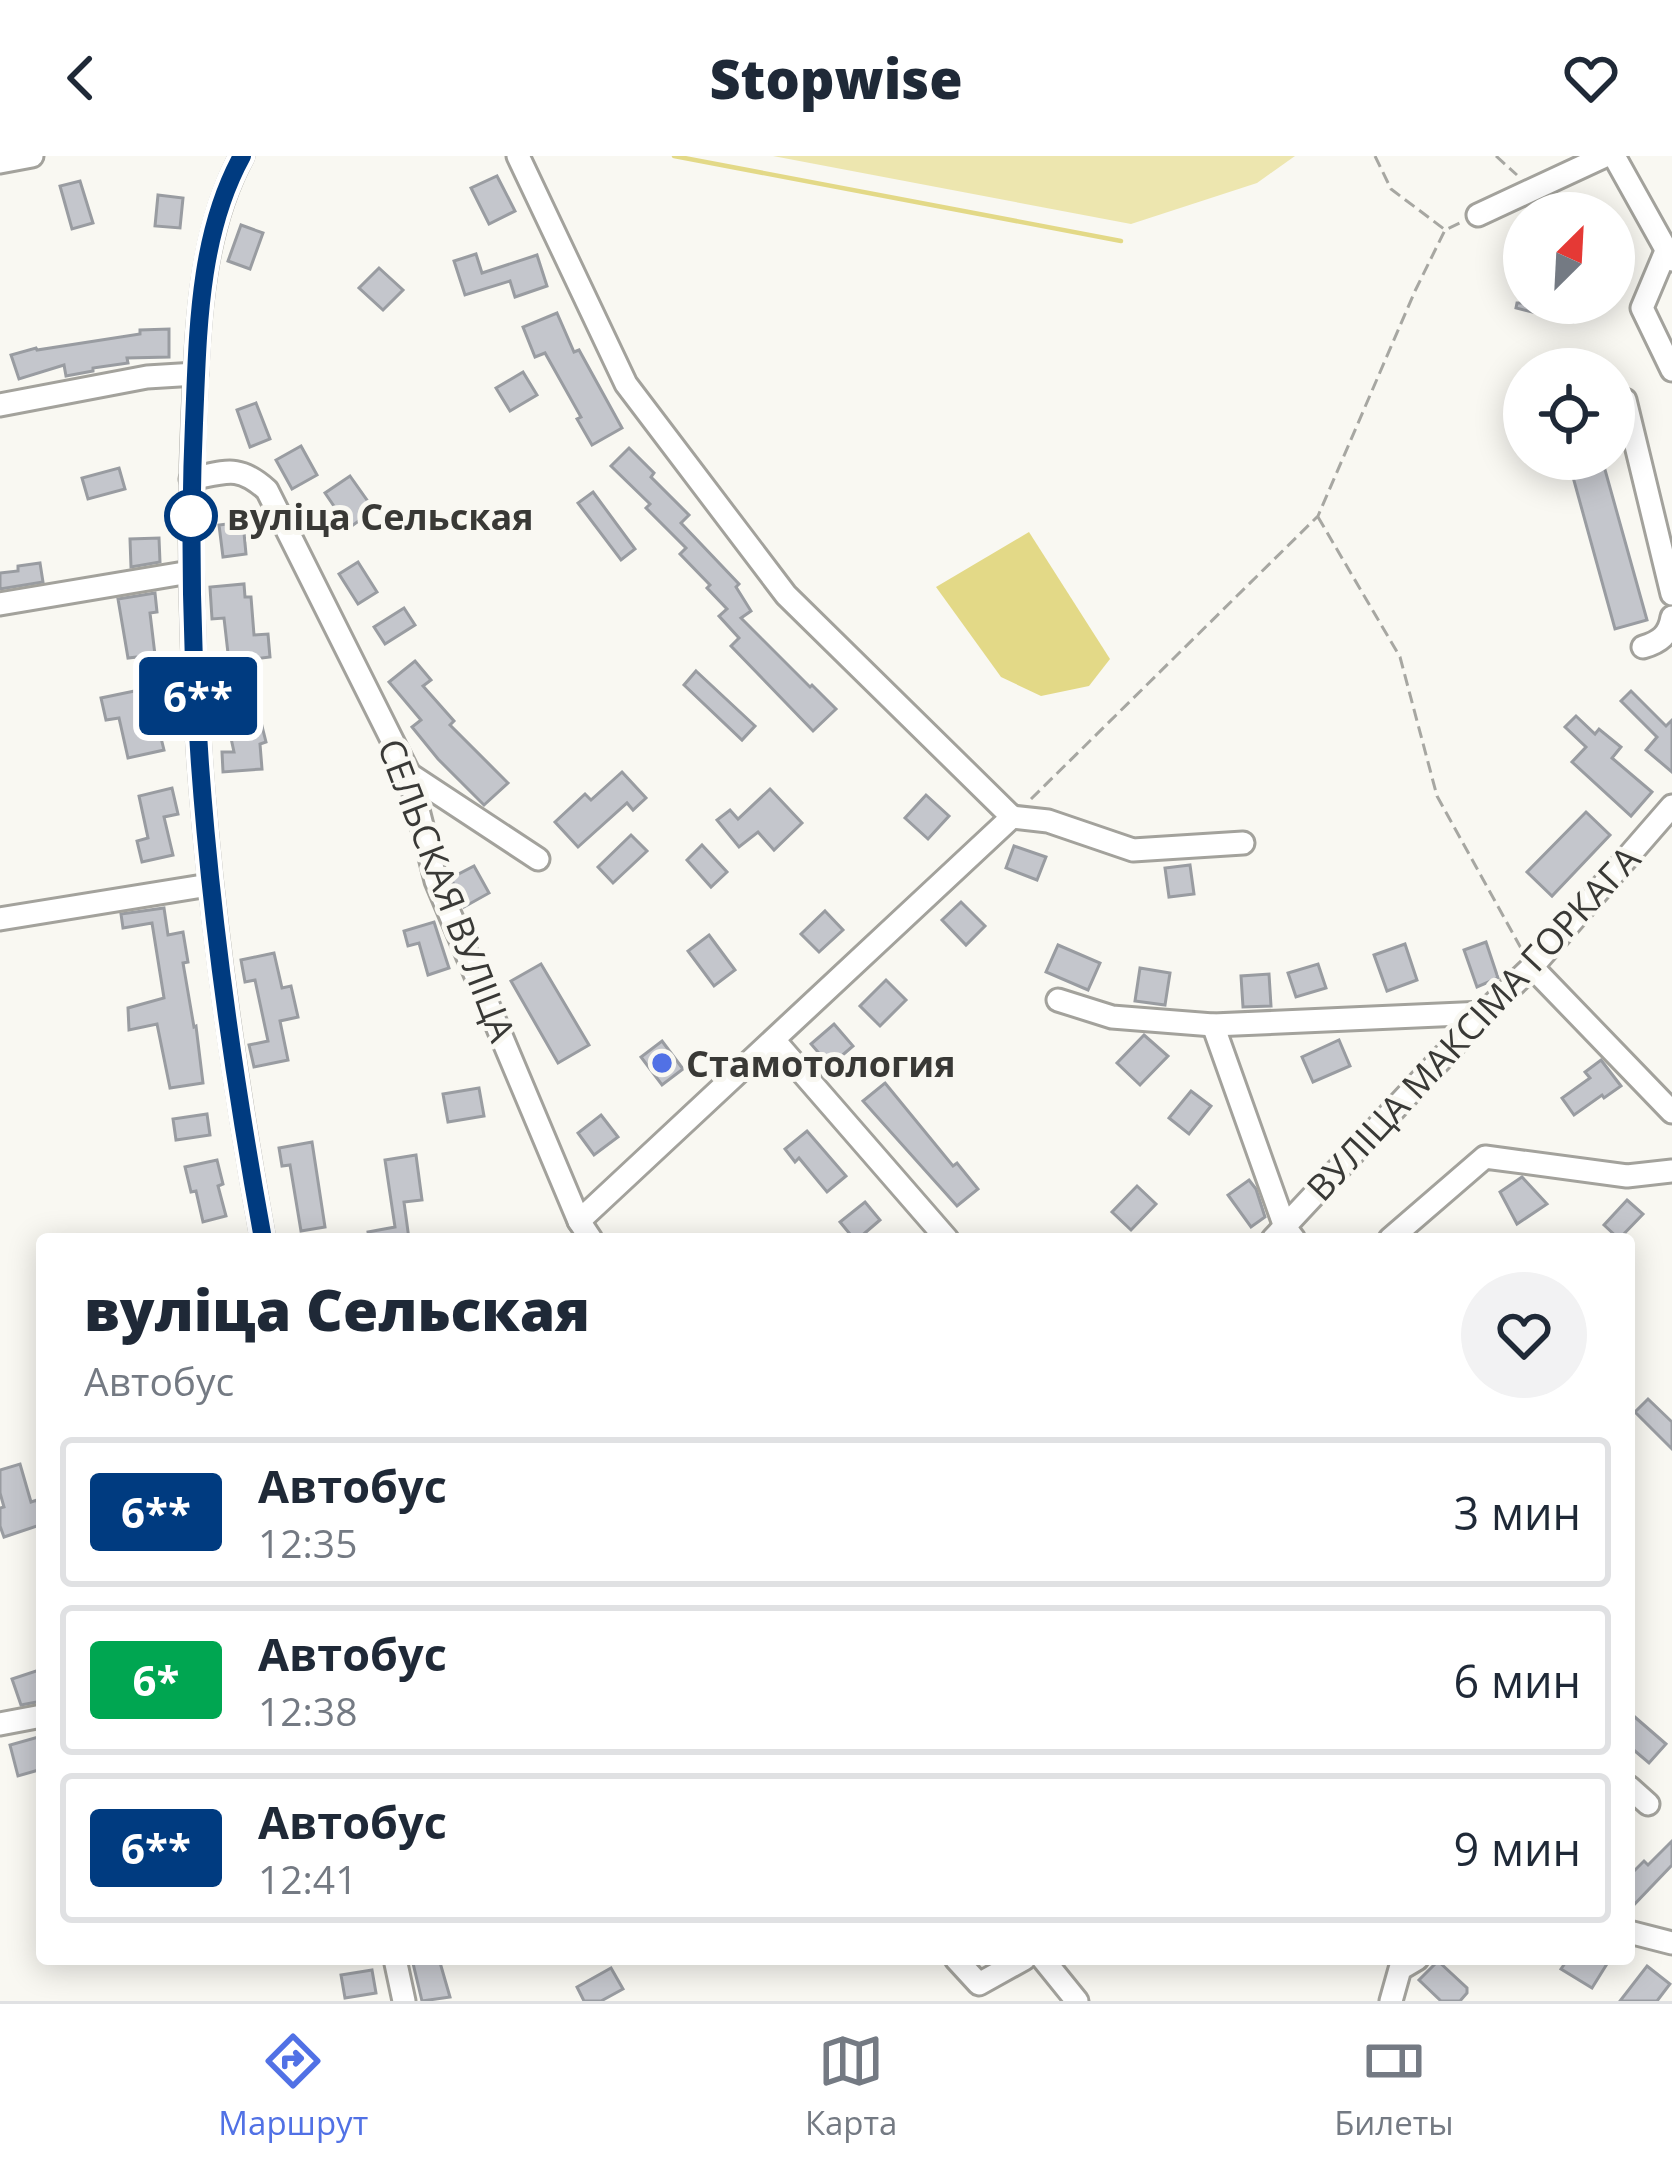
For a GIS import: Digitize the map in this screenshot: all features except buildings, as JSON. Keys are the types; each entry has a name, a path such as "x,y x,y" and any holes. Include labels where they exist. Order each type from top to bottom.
{"street":[{"path":"0,162 32,156"},
{"path":"242,156 228,182 212,237 202,297 190,572 209,885 262,1233"},
{"path":"518,156 626,384 786,596 1012,817 1048,821 1133,850 1243,843"},
{"path":"1478,215 1609,156 1669,256 1642,308 1672,370"},
{"path":"0,405 147,376 196,374"},
{"path":"1635,441 1672,594"},
{"name":"СЕЛЬСКАЯ ВУЛІЦА","path":"191,479 230,471 251,476 267,490 409,775 436,881 585,1230"},
{"path":"0,604 190,572"},
{"path":"1643,647 1659,642 1672,616"},
{"path":"409,775 538,859"},
{"name":"ВУЛІЦА МАКСІМА ГОРКАГА","path":"1286,1233 1484,1012 1532,968 1672,806"},
{"path":"585,1230 774,1040 1012,817"},
{"path":"0,919 209,885"},
{"path":"1532,968 1672,1112"},
{"path":"1058,1000 1112,1017 1213,1025 1484,1012"},
{"path":"1213,1025 1283,1233"},
{"path":"774,1040 942,1233"},
{"path":"1397,1233 1485,1157 1628,1177 1672,1172"},
{"path":"0,1724 36,1717"},
{"path":"1635,1792 1648,1804"},
{"path":"1635,1934 1672,1943"},
{"path":"395,1965 404,2001"},
{"path":"962,1965 979,1984 1013,1965"},
{"path":"1048,1965 1077,2001"},
{"path":"1391,2001 1409,1965"}],"path":[{"path":"1375,156 1391,189 1445,230"},
{"path":"1496,156 1533,189"},
{"path":"1012,817 1318,516 1445,230 1478,215"},
{"path":"1318,516 1400,657 1437,796 1532,968"}],"shaded area":[{"path":"773,156 1295,156 1257,183 1131,224"},
{"path":"1029,532 1110,659 1089,686 1041,696 1001,677 936,587"}],"waterway":[{"path":"674,156 1121,241"}],"bus line":[{"name":"6**","path":"242,156 228,182 212,237 202,297 190,572 209,885 262,1233"}],"place":[{"name":"вуліца Сельская","path":"191,516"},
{"name":"Стамотология","path":"662,1063"}]}
